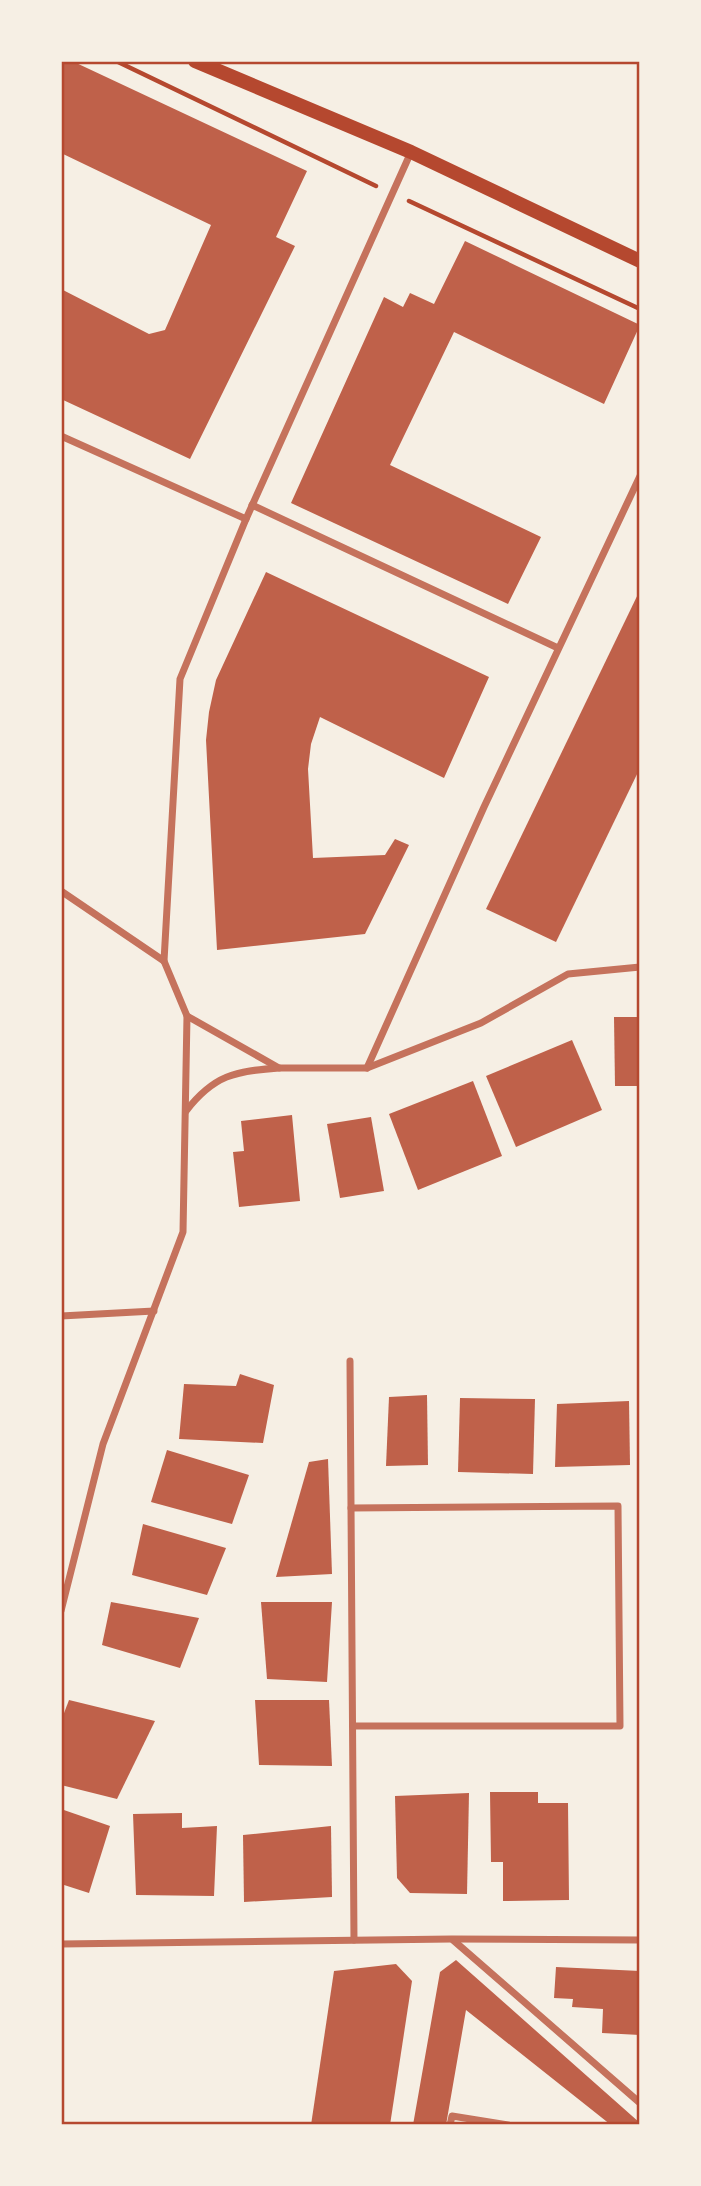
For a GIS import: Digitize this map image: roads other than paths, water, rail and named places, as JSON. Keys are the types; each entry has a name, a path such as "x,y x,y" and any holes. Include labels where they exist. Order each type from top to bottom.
{"main road":[{"path":"195,61 411,152 640,261"}],"street":[{"path":"61,1611 103,1444 183,1232 187,1016 164,961 180,679 252,505 411,152"},
{"path":"61,436 246,519"},
{"path":"367,1068 558,648 640,476"},
{"path":"252,505 558,648"},
{"path":"61,891 164,961"},
{"path":"186,1111 202,1090 248,1070 367,1068 481,1023 568,974 640,967"},
{"path":"187,1016 279,1068"},
{"path":"61,1316 154,1311"},
{"path":"350,1361 354,1940"},
{"path":"351,1508 618,1506 620,1726 352,1726"},
{"path":"453,1939 640,2103"},
{"path":"61,1944 453,1939 640,1940"},
{"path":"450,2125 452,2116 508,2125"}]}
